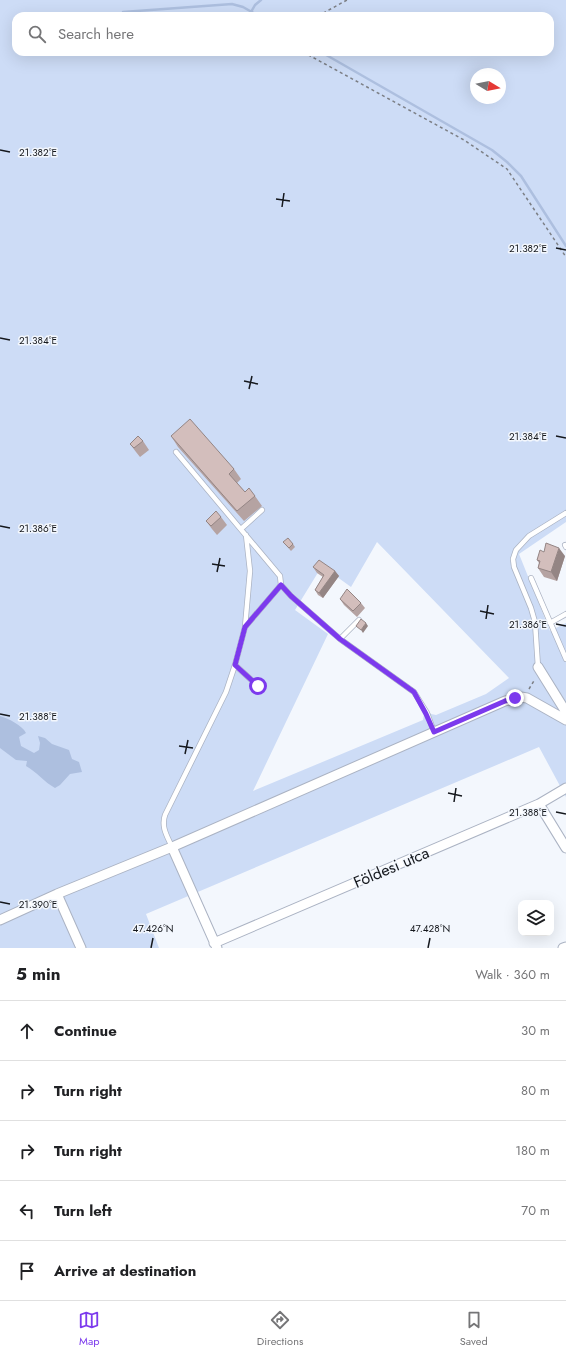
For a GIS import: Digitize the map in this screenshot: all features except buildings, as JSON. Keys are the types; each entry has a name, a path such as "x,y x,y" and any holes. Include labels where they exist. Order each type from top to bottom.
{"street":[{"path":"538,667 566,712"},
{"path":"0,920 57,894 172,847 505,701 515,698 527,698 566,712"},
{"name":"Földesi utca","path":"216,946 539,804 566,788"},
{"path":"539,804 566,848"},
{"path":"172,847 216,946"},
{"path":"57,894 80,948"}],"lane":[{"path":"176,452 280,576 281,585 291,596 340,639 414,692 434,732"},
{"path":"241,529 262,510"},
{"path":"538,667 535,622 531,608 514,567 513,558 516,550 529,536 566,513"},
{"path":"172,847 163,821 226,692 245,627 250,572 246,534"},
{"path":"531,578 566,659"},
{"path":"245,627 281,585"},
{"path":"550,623 566,614"},
{"path":"340,639 359,620"},
{"path":"235,665 258,686"}],"path":[{"path":"325,12 347,0"},
{"path":"309,56 464,140 507,168 566,257"},
{"path":"515,698 530,688 538,667"}],"shaded area":[{"path":"0,0 566,0 566,522 519,554 550,631 566,623 566,797 539,747 146,914 159,948 0,948","holes":["377,542 509,678 486,694 436,715 429,712 424,714 423,720 253,791 328,634 295,610 322,566 351,587"]},
{"path":"0,716 22,727 26,733 19,737 21,746 34,753 39,750 40,743 38,736 45,738 52,744 69,750 72,759 79,762 82,772 70,774 60,785 55,788 51,786 26,766 27,761 16,760 0,748"}],"waterway":[{"path":"251,12 255,5 261,0"},
{"path":"123,12 232,4 243,7 252,12"},
{"path":"328,56 492,150 521,176 566,246"}],"route":[{"path":"258,686 235,665 245,627 281,585 291,596 340,639 414,692 418,696 434,732 515,698"}]}
